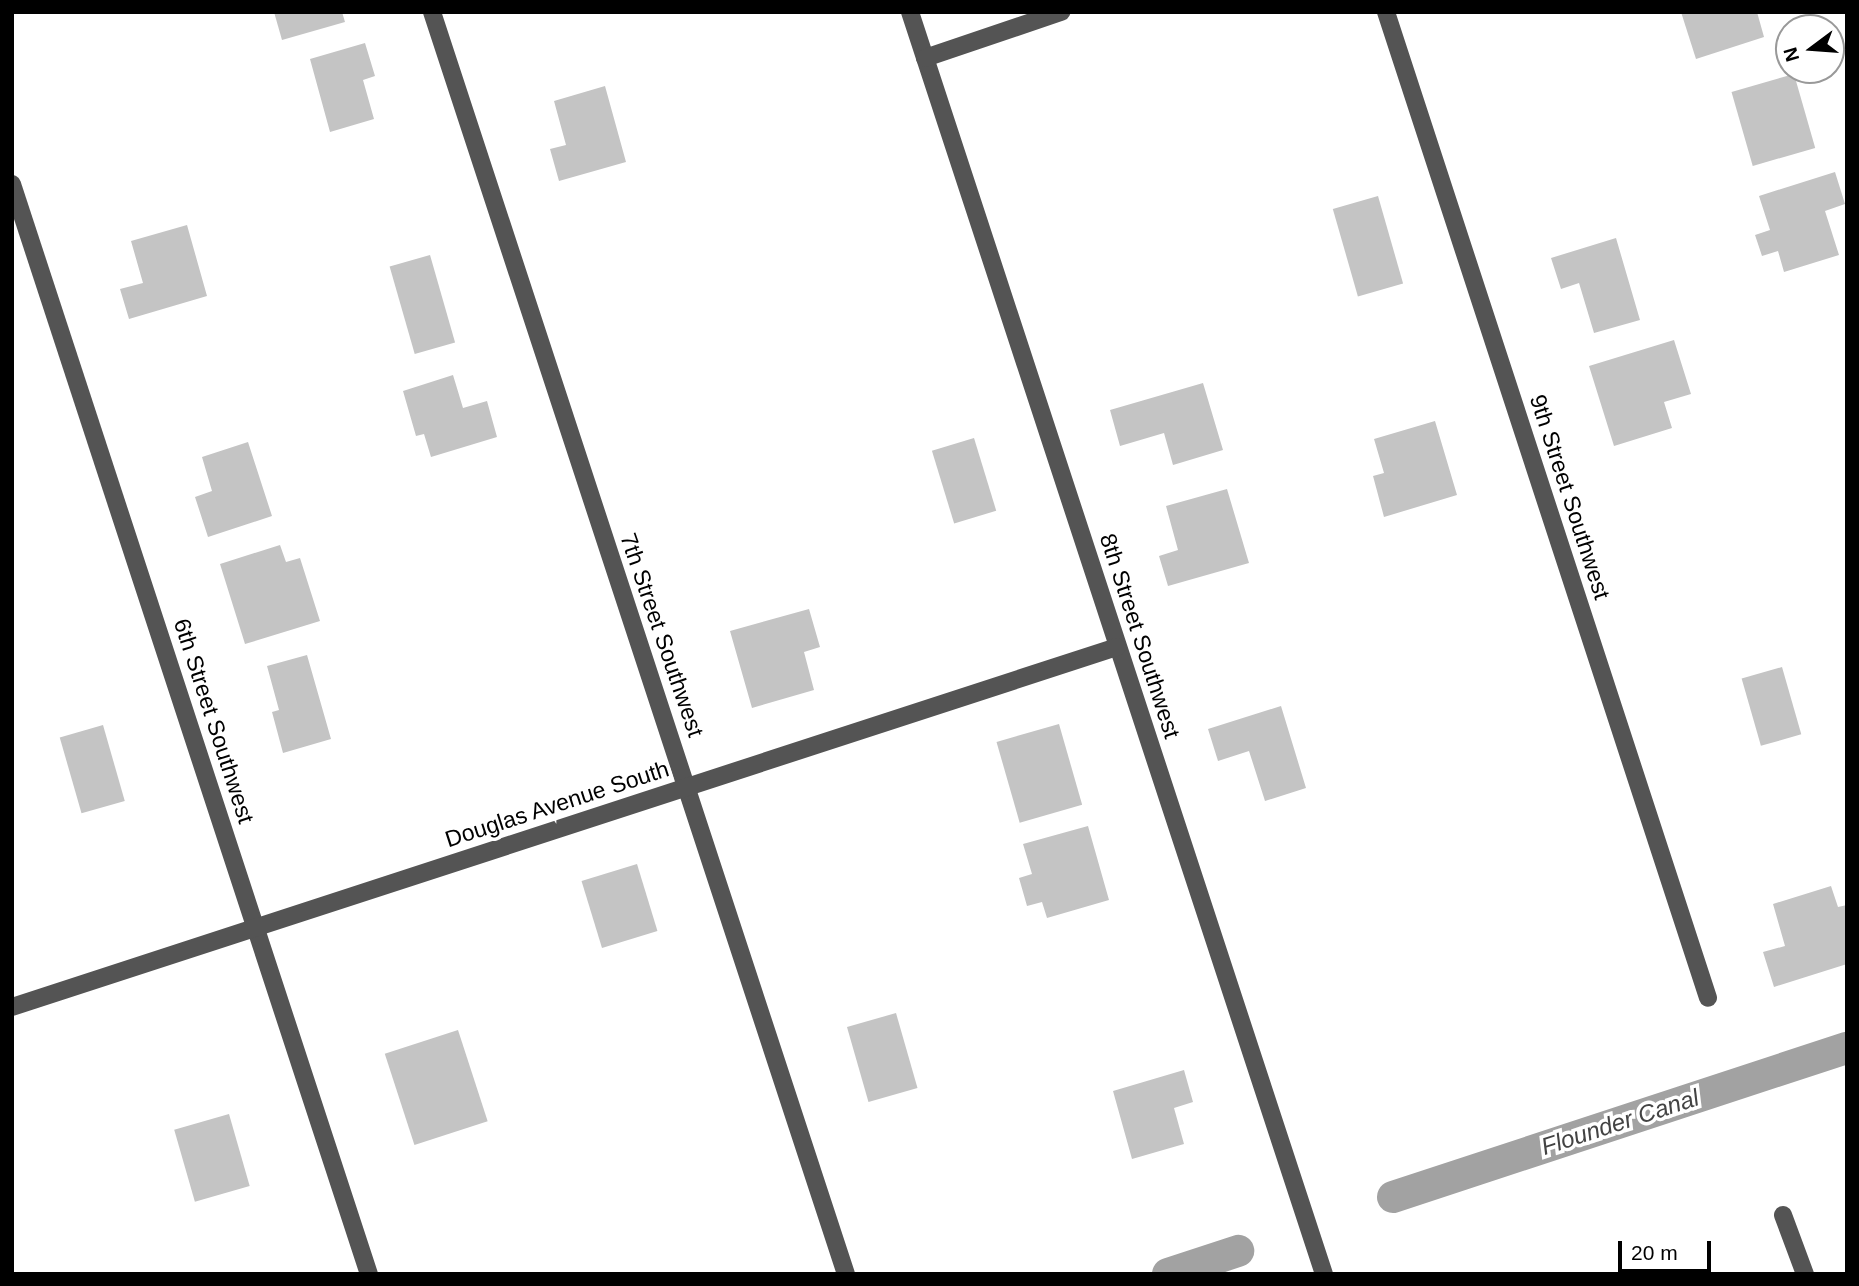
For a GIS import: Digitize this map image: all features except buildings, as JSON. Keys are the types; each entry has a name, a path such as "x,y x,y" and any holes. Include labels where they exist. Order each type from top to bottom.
{"street":[{"name":"7th Street Southwest","path":"432,12 637,641 689,786 846,1274"},
{"name":"8th Street Southwest","path":"910,12 1324,1274"},
{"path":"925,58 1062,12"},
{"name":"9th Street Southwest","path":"1386,12 1708,998"},
{"name":"6th Street Southwest","path":"12,184 369,1274"},
{"name":"Douglas Avenue South","path":"12,1007 1117,647"},
{"path":"1783,1215 1805,1274"}],"waterway":[{"name":"Flounder Canal","path":"1393,1197 1847,1048"},
{"name":"Flounder Canal","path":"1168,1274 1238,1251"}]}
